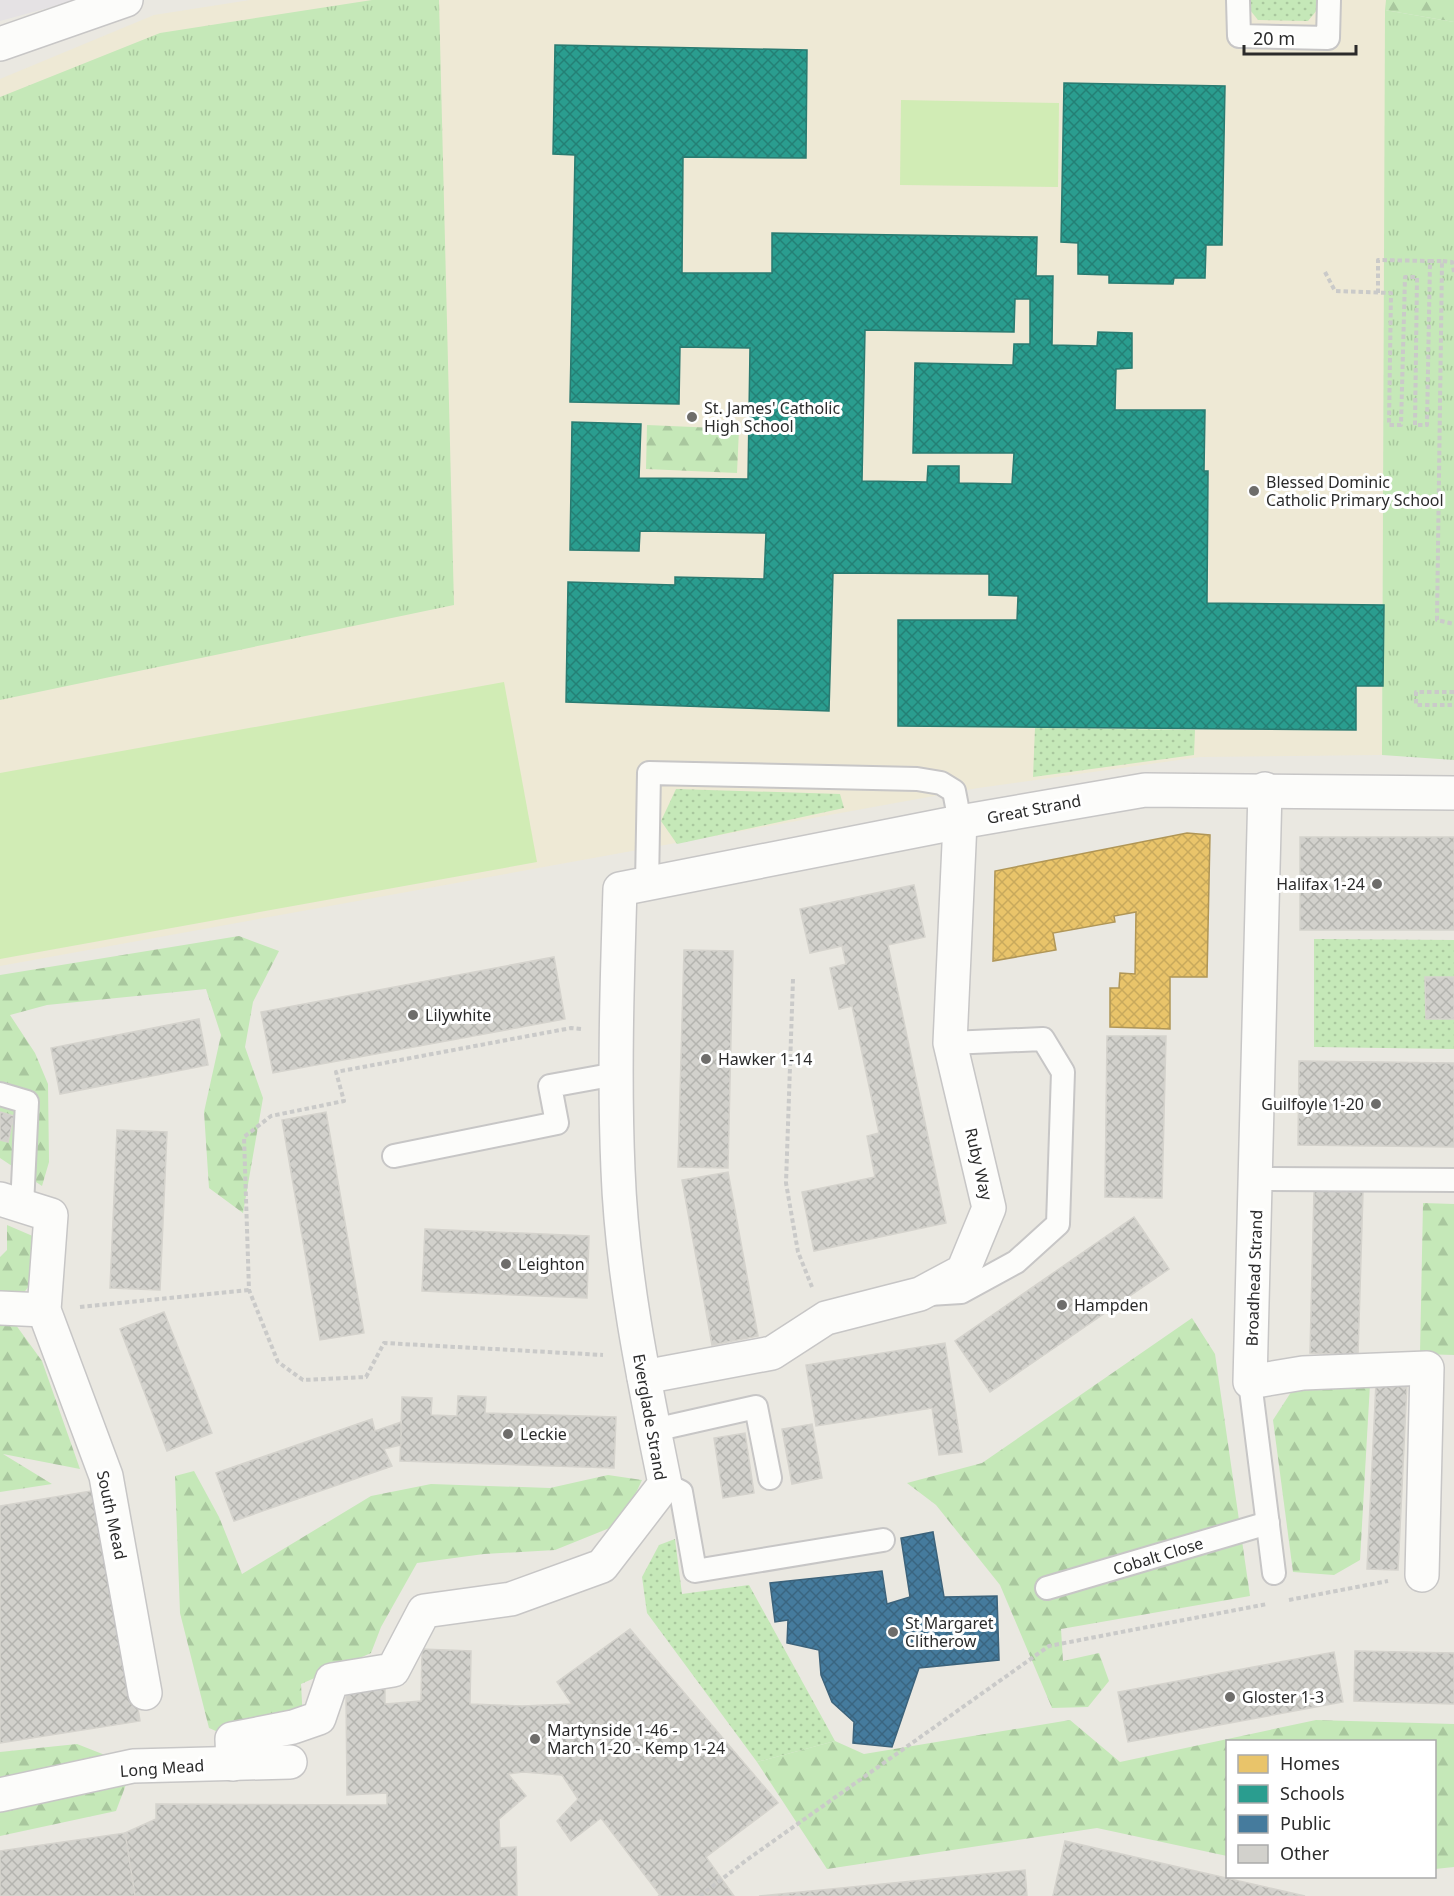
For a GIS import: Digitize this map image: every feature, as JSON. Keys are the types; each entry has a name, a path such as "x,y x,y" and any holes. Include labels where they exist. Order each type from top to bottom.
{"street":[{"path":"0,44 126,0"},
{"name":"Great Strand","path":"633,887 960,822 1144,790 1264,789 1454,793"},
{"name":"Broadhead Strand","path":"1250,1382 1257,1179 1264,789"},
{"name":"Ruby Way","path":"642,1367 772,1353 826,1318 920,1294 963,1270 989,1208 950,1043 960,822"},
{"name":"Everglade Strand","path":"233,1764 232,1739 293,1727 319,1718 332,1680 393,1670 424,1611 511,1599 602,1566 665,1484 642,1367 618,1172 615,1031 633,887"},
{"name":"South Mead","path":"11,1202 51,1215 44,1310 106,1476 145,1693"},
{"path":"0,1308 44,1310"},
{"path":"1250,1382 1303,1373 1427,1368 1422,1575"},
{"name":"Long Mead","path":"0,1795 133,1766 290,1762"}],"lane":[{"path":"1238,0 1239,36 1328,38 1329,0"},
{"path":"633,887 649,773 918,779 941,783 954,791 960,822"},
{"path":"920,1294 961,1292 1016,1262 1059,1224 1063,1072 1043,1039 950,1043"},
{"path":"394,1156 557,1123 550,1086 616,1074"},
{"path":"0,1094 27,1102 11,1202"},
{"path":"1257,1179 1454,1180"},
{"path":"1250,1382 1274,1573"},
{"path":"654,1430 756,1407 770,1478"},
{"path":"665,1484 681,1492 695,1571 883,1540"},
{"name":"Cobalt Close","path":"1047,1588 1268,1523"}],"path":[{"path":"1378,293 1378,260 1452,262 1454,272"},
{"path":"1325,272 1335,291 1391,293 1389,425 1401,425 1405,277 1416,277 1415,425 1427,425 1430,261"},
{"path":"1442,261 1437,620 1454,624"},
{"path":"1454,692 1416,692 1416,705 1454,705"},
{"path":"793,979 786,1183 798,1252 826,1318"},
{"path":"615,1031 571,1029 336,1072 344,1101 271,1116 244,1137 249,1290 279,1362 303,1380 366,1377 384,1343 642,1367"},
{"path":"44,1310 249,1290"},
{"path":"1282,1602 1422,1575"},
{"path":"700,1896 748,1859 1049,1646 1270,1604"}],"shaded area":[{"path":"0,0 77,0 0,21"},
{"name":"St. James' Catholic High School","path":"250,0 1386,0 1382,755 1200,757 978,788 0,966 0,79 154,15"}],"green space":[{"path":"372,0 439,0 454,605 0,700 0,97 160,33"},
{"path":"1250,0 1317,0 1317,10 1308,21 1258,20 1250,10"},
{"path":"1386,0 1454,0 1454,22 1385,10"},
{"path":"1385,10 1454,22 1454,760 1382,755"},
{"path":"901,100 1059,103 1058,187 900,185"},
{"path":"647,425 739,429 737,473 646,469"},
{"path":"504,682 537,862 0,959 0,773"},
{"path":"1035,728 1195,730 1194,755 1033,777"},
{"path":"676,789 840,794 844,808 677,844 661,821"},
{"path":"239,936 279,951 253,1002 245,1047 263,1098 243,1213 209,1188 204,1112 221,1035 206,989 47,1005 10,1015 35,1053 48,1084 49,1162 42,1186 0,1158 0,975"},
{"path":"1314,939 1454,940 1454,1049 1314,1047"},
{"path":"1423,1203 1454,1204 1454,1355 1420,1354"},
{"path":"7,1225 35,1237 39,1272 23,1294 0,1293 0,1257 7,1250"},
{"path":"1192,1318 1215,1354 1250,1596 1061,1629 1063,1661 1099,1653 1109,1681 1088,1707 1052,1708 1000,1585 936,1505 907,1483 982,1463"},
{"path":"0,1321 13,1321 42,1361 80,1469 3,1454 52,1484 0,1492"},
{"path":"1370,1384 1360,1560 1334,1575 1293,1572 1273,1420 1295,1386"},
{"path":"194,1471 219,1517 242,1574 371,1496 431,1484 550,1488 608,1475 642,1480 622,1523 555,1550 484,1554 417,1563 381,1627 371,1653 301,1684 303,1720 225,1735 209,1728 180,1613 175,1476"},
{"path":"675,1539 682,1594 749,1585 835,1741 757,1762 647,1613 642,1577 659,1545"},
{"path":"1070,1720 1120,1762 1316,1720 1454,1724 1454,1867 1436,1869 1436,1740 1226,1740 1226,1856 1097,1828 827,1869 757,1762 835,1741 864,1754"},
{"path":"77,1744 133,1766 116,1811 0,1836 0,1752"}],"building: Homes":[{"path":"1187,833 1210,835 1207,977 1170,977 1170,1029 1110,1027 1110,988 1119,988 1120,973 1135,974 1136,912 1114,916 1115,922 1053,933 1056,950 993,961 995,871"}],"building: Schools":[{"path":"555,45 807,50 806,158 683,157 682,273 772,273 772,233 1037,237 1036,276 1053,276 1052,345 1097,346 1098,332 1132,333 1132,368 1116,369 1115,410 1205,410 1204,471 1208,471 1207,603 1384,605 1383,686 1356,686 1356,730 898,726 898,620 1017,620 1018,596 989,595 989,574 833,573 829,711 566,702 568,582 675,585 675,577 764,579 766,533 640,531 639,551 570,550 572,422 641,424 639,478 748,479 750,348 680,347 679,404 570,402 575,155 553,154","holes":["1015,299 1030,299 1030,344 1014,344 1013,365 915,363 913,453 1014,453 1012,484 959,483 959,466 928,466 927,482 862,481 865,330 1014,332"]},
{"path":"1064,83 1225,86 1222,245 1206,245 1205,278 1174,278 1173,284 1109,283 1109,275 1078,274 1078,243 1061,242"}],"building: Public":[{"name":"St Margaret Clitherow","path":"933,1532 944,1597 997,1596 999,1660 919,1668 892,1747 853,1743 854,1722 832,1702 821,1675 819,1650 787,1643 788,1620 775,1622 770,1583 882,1571 887,1604 910,1597 901,1538"}],"building: Other":[{"name":"Halifax 1-24","path":"1300,837 1454,837 1454,930 1300,930"},
{"path":"914,885 925,937 888,945 946,1223 814,1251 802,1192 875,1177 867,1136 879,1133 852,1006 839,1009 830,968 846,964 842,946 810,953 800,909"},
{"name":"Hawker 1-14","path":"684,950 733,951 728,1168 678,1167"},
{"name":"Lilywhite","path":"554,957 565,1019 273,1073 261,1012"},
{"path":"1425,977 1454,977 1454,1019 1426,1019"},
{"path":"199,1019 208,1065 60,1094 51,1048"},
{"path":"1107,1036 1166,1036 1162,1198 1105,1197"},
{"name":"Guilfoyle 1-20","path":"1299,1061 1454,1063 1454,1147 1298,1145"},
{"path":"0,1112 14,1116 8,1142 0,1140"},
{"path":"326,1112 364,1333 320,1340 282,1120"},
{"path":"117,1130 167,1132 160,1290 110,1288"},
{"path":"728,1172 758,1336 712,1345 682,1180"},
{"path":"1314,1191 1363,1192 1358,1355 1310,1353"},
{"name":"Hampden","path":"1134,1217 1169,1269 990,1392 955,1341"},
{"name":"Leighton","path":"425,1229 589,1236 587,1298 422,1291"},
{"path":"164,1312 212,1433 167,1451 120,1329"},
{"path":"945,1343 962,1452 939,1455 932,1408 816,1426 806,1365"},
{"path":"1376,1383 1407,1384 1398,1570 1367,1569"},
{"name":"Leckie","path":"458,1396 486,1397 485,1413 616,1417 614,1468 400,1461 402,1397 432,1398 431,1415 457,1416"},
{"path":"372,1419 375,1431 401,1422 401,1445 384,1449 392,1466 234,1521 216,1473"},
{"path":"812,1424 822,1478 792,1484 782,1429"},
{"path":"745,1433 754,1493 723,1498 714,1438"},
{"path":"103,1489 140,1721 0,1743 0,1506"},
{"name":"Martynside 1-46 - March 1-20 - Kemp 1-24","path":"630,1629 778,1803 706,1857 734,1896 658,1896 660,1895 601,1818 571,1841 557,1821 578,1799 562,1775 523,1772 508,1774 526,1796 499,1819 500,1848 516,1847 517,1896 135,1896 125,1833 156,1819 156,1804 387,1805 387,1793 347,1795 346,1691 385,1689 385,1704 421,1701 422,1649 471,1651 470,1704 522,1706 572,1704 557,1682"},
{"path":"1355,1651 1454,1653 1454,1704 1354,1701"},
{"name":"Gloster 1-3","path":"1334,1652 1343,1702 1128,1742 1118,1692"},
{"path":"125,1833 135,1896 0,1896 0,1851"},
{"path":"1065,1841 1305,1896 1053,1896"},
{"path":"1025,1870 1027,1896 759,1896"}],"place":[{"name":"St. James' Catholic High School","path":"692,417"},
{"name":"Blessed Dominic Catholic Primary School","path":"1254,491"},
{"name":"Halifax 1-24","path":"1377,884"},
{"name":"Lilywhite","path":"413,1015"},
{"name":"Hawker 1-14","path":"706,1059"},
{"name":"Guilfoyle 1-20","path":"1376,1104"},
{"name":"Leighton","path":"506,1264"},
{"name":"Hampden","path":"1062,1305"},
{"name":"Leckie","path":"508,1434"},
{"name":"St Margaret Clitherow","path":"893,1632"},
{"name":"Gloster 1-3","path":"1230,1697"},
{"name":"Martynside 1-46 - March 1-20 - Kemp 1-24","path":"535,1739"}]}
